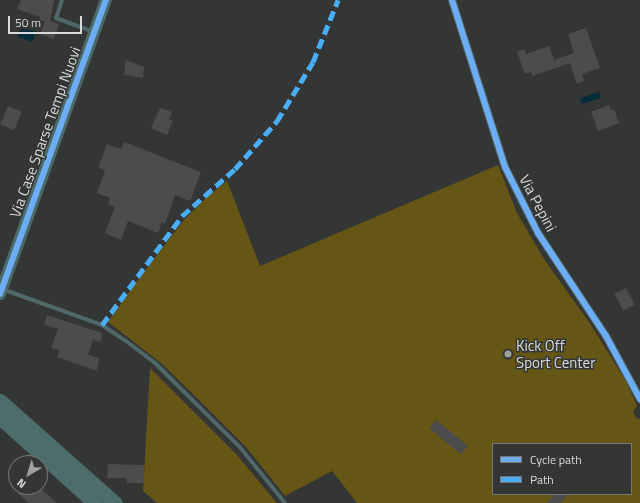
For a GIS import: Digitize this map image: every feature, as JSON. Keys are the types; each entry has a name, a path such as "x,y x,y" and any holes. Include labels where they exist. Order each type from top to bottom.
{"highway":[{"path":"0,390 82,465 88,479"},
{"path":"0,401 115,503"},
{"path":"0,417 95,503"},
{"path":"0,428 83,500 90,503"}],"street":[{"name":"Via Case Sparse Tempi Nuovi","path":"1,292 106,0"},
{"name":"Via Pepini","path":"452,0 505,166 538,233 606,336 640,399"}],"lane":[{"path":"62,0 56,18 94,32"},
{"path":"1,292 102,325 126,341 156,364 239,446 285,503"}],"shaded area":[{"path":"498,165 517,213 544,259 591,325 627,383 637,406 633,412 636,418 640,419 640,503 357,503 332,471 285,496 246,447 197,398 161,363 108,322 134,285 184,220 206,198 227,181 260,266"},
{"path":"150,368 237,455 277,503 157,503 143,491"}],"water":[{"path":"21,29 36,31 32,42 17,36"},
{"path":"599,92 601,98 582,104 580,98"}],"building":[{"path":"21,0 54,0 50,21 59,24 54,39 40,34 45,22 39,20 40,17 17,9"},
{"path":"586,28 600,68 582,74 584,81 577,84 570,63 532,76 531,72 525,74 517,52 524,49 526,54 549,46 554,60 574,53 568,34"},
{"path":"126,60 144,67 143,78 124,75"},
{"path":"609,105 611,111 614,109 619,123 598,131 591,112"},
{"path":"8,106 22,112 14,130 0,124"},
{"path":"160,108 172,112 169,119 173,120 167,135 151,128"},
{"path":"124,142 201,172 190,201 175,195 165,224 162,222 158,233 128,221 121,240 105,233 115,207 108,204 110,198 97,193 105,170 98,168 107,144 121,149"},
{"path":"626,288 635,305 623,311 615,294"},
{"path":"47,315 102,333 101,342 93,340 88,355 99,358 97,371 57,357 59,350 51,348 58,329 44,325"},
{"path":"436,420 468,446 461,454 429,429"},
{"path":"108,464 144,465 144,483 127,483 126,478 107,478"},
{"path":"19,495 48,495 57,503 29,503"},
{"path":"553,495 567,495 561,503 547,503"}],"marked path":[{"path":"102,325 182,216 235,169 277,121 313,62 338,0"}],"cycle path":[{"path":"0,294 106,0"},
{"path":"452,0 505,167 538,233 606,336 640,399"}],"place":[{"name":"Kick Off Sport Center","path":"508,354"}]}
